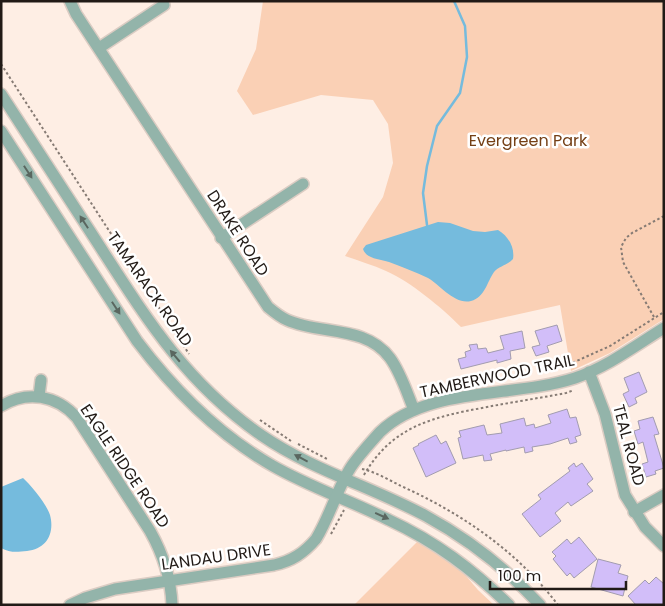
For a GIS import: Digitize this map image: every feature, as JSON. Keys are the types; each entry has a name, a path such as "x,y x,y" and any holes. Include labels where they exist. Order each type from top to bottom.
{"street":[{"name":"DRAKE ROAD","path":"64,1 76,14"},
{"name":"DRAKE ROAD","path":"70,1 76,14 262,299 276,314 296,324 362,338 382,349 396,366 414,410"},
{"path":"98,48 164,5"},
{"name":"TAMARACK ROAD","path":"1,94 142,312 176,358 208,392 244,422 280,447 344,480 393,500 450,530 485,554 540,605"},
{"path":"1,131 137,341 177,389 218,427 254,454 293,477 386,518 436,545 468,568 509,605"},
{"path":"221,238 303,184"},
{"name":"TAMBERWOOD TRAIL","path":"337,497 351,467 367,446 382,431 414,410 449,399 540,387 574,378 616,359 664,328"},
{"name":"TEAL ROAD","path":"589,372 605,414 626,495 634,512 645,527 664,546"},
{"path":"39,396 41,380"},
{"name":"EAGLE RIDGE ROAD","path":"1,406 19,398 39,396 55,400 69,409 77,418 160,549 169,580 172,605"},
{"path":"634,512 664,495"},
{"name":"LANDAU DRIVE","path":"70,605 85,598 115,589 274,565 292,560 308,548 316,539 337,497"}],"path":[{"path":"1,64 189,355"},
{"path":"654,318 623,262 621,247 626,238 632,233 664,216"},
{"path":"572,363 610,346 664,312"},
{"path":"367,470 382,450 405,432 420,424 457,413 566,392 580,386"},
{"path":"254,416 294,442 329,460"},
{"path":"351,467 367,470 440,505 473,526 513,557 558,605"}],"green space":[{"name":"Evergreen Park","path":"263,1 664,1 664,319 610,353 571,371 560,305 461,327 435,303 396,276 345,256 383,197 393,163 388,124 373,100 321,95 253,115 237,91 256,49"},
{"path":"418,541 461,570 494,605 354,605"}],"water":[{"path":"438,222 450,223 473,231 498,230 510,242 513,250 513,259 494,272 483,293 476,299 471,301 459,300 428,278 389,262 370,257 363,249 366,245"},
{"path":"23,478 46,506 51,522 50,534 44,544 34,550 17,552 4,550 1,548 1,487"}],"building":[{"path":"557,325 562,341 547,346 549,352 536,356 532,347 540,345 535,331"},
{"path":"522,331 525,348 510,351 511,359 497,363 497,360 461,369 458,359 466,357 465,352 471,350 469,345 477,344 478,349 486,348 488,353 504,349 500,336"},
{"path":"639,372 647,392 635,398 637,403 629,407 623,394 629,391 624,378"},
{"path":"567,409 570,418 576,417 581,435 575,437 577,442 570,444 568,438 532,447 533,451 525,453 524,447 490,454 492,460 484,461 483,455 463,459 458,438 461,437 459,431 484,425 487,435 502,433 500,424 524,418 526,426 534,424 535,428 551,423 548,415"},
{"path":"653,417 659,434 654,435 664,468 655,471 656,474 646,477 642,464 648,462 643,442 638,444 634,431 640,429 638,421"},
{"path":"436,435 441,444 446,441 456,463 426,477 413,448"},
{"path":"574,463 576,467 582,463 593,479 587,484 593,491 571,506 568,502 555,513 561,521 540,537 522,514 541,499 538,495 570,471 568,468"},
{"path":"579,537 597,559 574,578 570,573 567,576 553,559 556,556 552,552 567,539 571,544"},
{"path":"598,559 621,565 618,573 628,576 623,596 591,587"},
{"path":"656,577 664,584 664,605 636,605 628,596 645,580 649,584"}],"waterway":[{"path":"427,225 423,193 427,166 437,126 460,93 467,57 465,26 454,1"}]}
